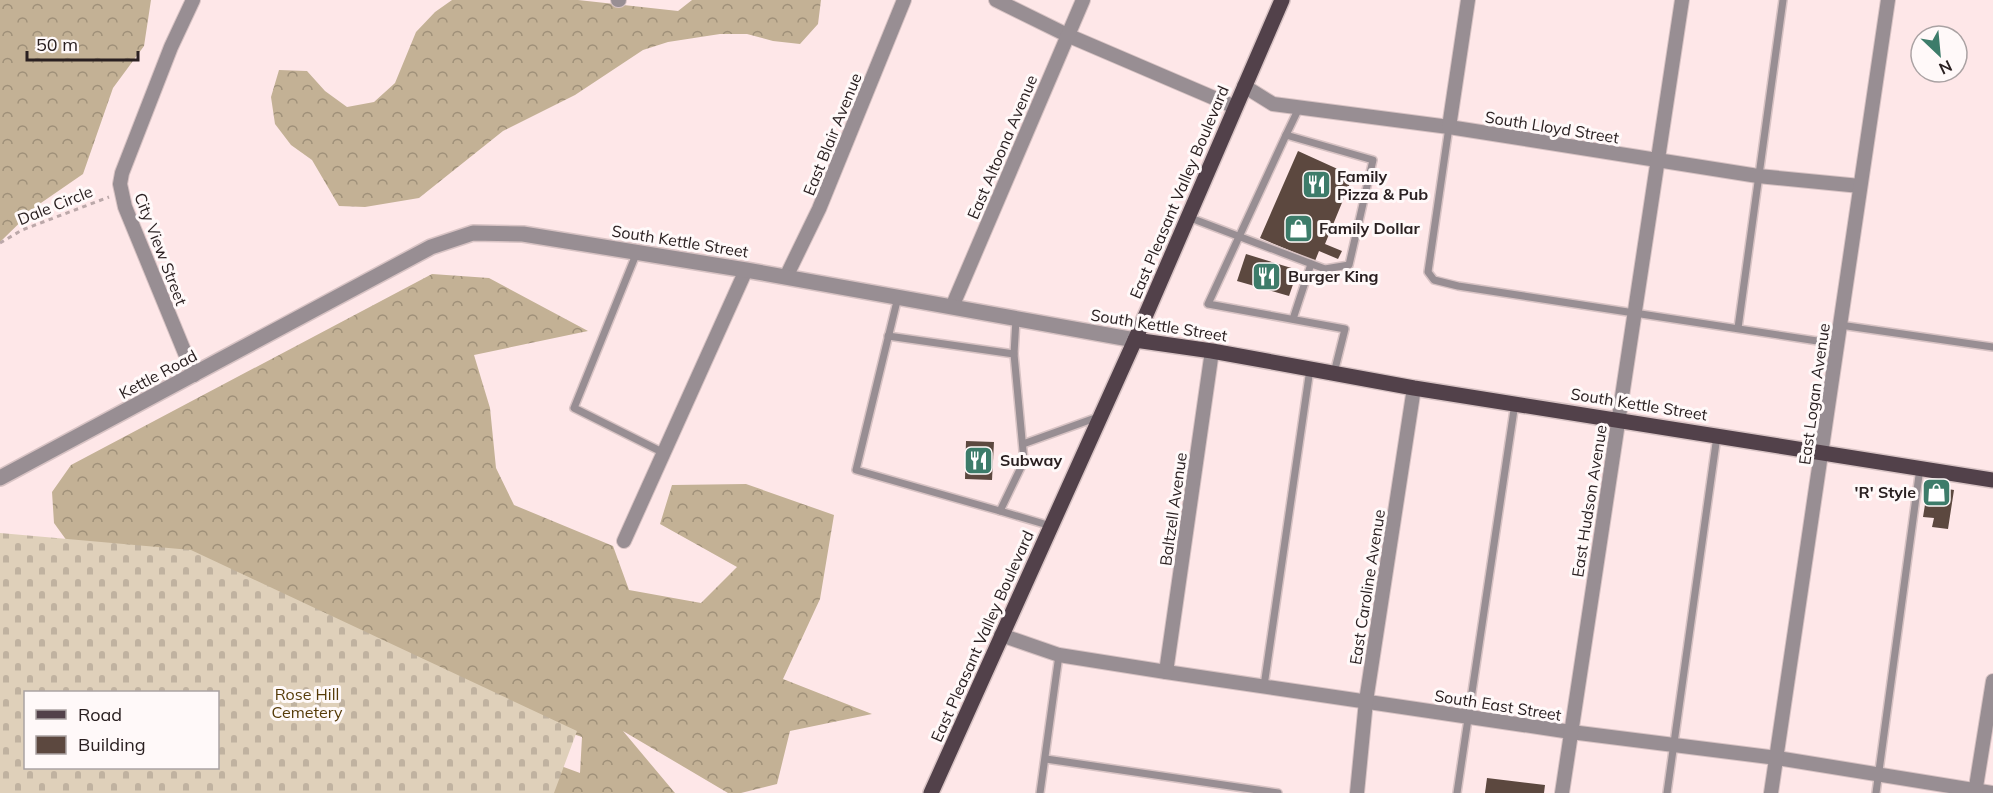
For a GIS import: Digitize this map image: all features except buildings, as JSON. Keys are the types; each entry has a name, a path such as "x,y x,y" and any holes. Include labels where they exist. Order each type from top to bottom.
{"main road":[{"name":"East Pleasant Valley Boulevard","path":"931,793 1135,340 1282,0"},
{"name":"South Kettle Street","path":"1135,340 1212,351 1414,388 1993,480"}],"street":[{"name":"City View Street","path":"193,0 129,152 122,173 121,194 194,375"},
{"name":"East Blair Avenue","path":"786,277 819,209 904,0"},
{"path":"996,0 1067,34 1235,107"},
{"name":"East Altoona Avenue","path":"952,307 1083,0"},
{"path":"1449,127 1468,0"},
{"name":"East Hudson Avenue","path":"1562,793 1682,0"},
{"name":"East Logan Avenue","path":"1771,793 1888,0"},
{"name":"South Lloyd Street","path":"1244,86 1273,104 1449,127 1758,176 1860,186"},
{"name":"South Kettle Street","path":"333,300 431,248 473,233 523,234 746,270 1135,340"},
{"path":"624,541 746,270"},
{"name":"Kettle Road","path":"0,478 333,300"},
{"name":"Baltzell Avenue","path":"1166,672 1212,351"},
{"name":"East Caroline Avenue","path":"1357,793 1366,701 1414,388"},
{"name":"South East Street","path":"1002,635 1059,655 1166,672 1571,732 1777,758 1975,792 1993,792"},
{"path":"1975,792 1993,681"}],"lane":[{"path":"1738,328 1783,0"},
{"path":"1299,107 1208,304 1345,328 1334,373"},
{"path":"1449,127 1428,272 1434,280 1458,286 1837,344"},
{"path":"1188,217 1325,269 1349,265 1373,160 1286,135"},
{"path":"638,252 574,408 664,453"},
{"path":"1293,319 1311,264"},
{"path":"898,297 856,470 1051,526"},
{"path":"1000,511 1024,461 1014,354 1016,319"},
{"path":"1840,325 1993,347"},
{"path":"888,336 1014,354"},
{"path":"1264,687 1310,369"},
{"path":"1457,793 1515,403"},
{"path":"1023,444 1101,416"},
{"path":"1667,793 1717,435"},
{"path":"1876,793 1920,468"},
{"path":"1041,793 1059,655"},
{"path":"1046,759 1278,793"}],"path":[{"name":"Dale Circle","path":"0,243 33,225 98,200 121,194"}],"green space":[{"path":"0,0 151,0 144,46 113,88 83,174 38,205 0,242"},
{"path":"452,0 578,0 678,11 692,0 821,0 818,24 800,44 773,41 747,34 720,34 668,42 643,50 575,95 503,131 419,198 365,207 339,206 312,160 291,145 275,124 271,97 279,70 307,71 325,91 347,107 374,102 395,83 416,32 435,12"},
{"path":"432,274 489,278 588,331 474,355 490,408 496,468 514,505 613,546 629,590 701,603 737,567 660,524 672,485 746,484 834,515 820,599 783,679 872,714 790,731 777,784 741,793 728,793 623,731 675,793 485,793 520,751 580,773 582,737 396,673 93,577 54,523 52,492 71,465"},
{"name":"Rose Hill Cemetery","path":"0,533 191,550 577,731 554,793 0,793"}],"place":[{"name":"Family Pizza & Pub","path":"1316,185"},
{"name":"Family Dollar","path":"1298,228"},
{"name":"Burger King","path":"1267,276"},
{"name":"Subway","path":"979,460"},
{"name":"'R' Style","path":"1937,492"}]}
